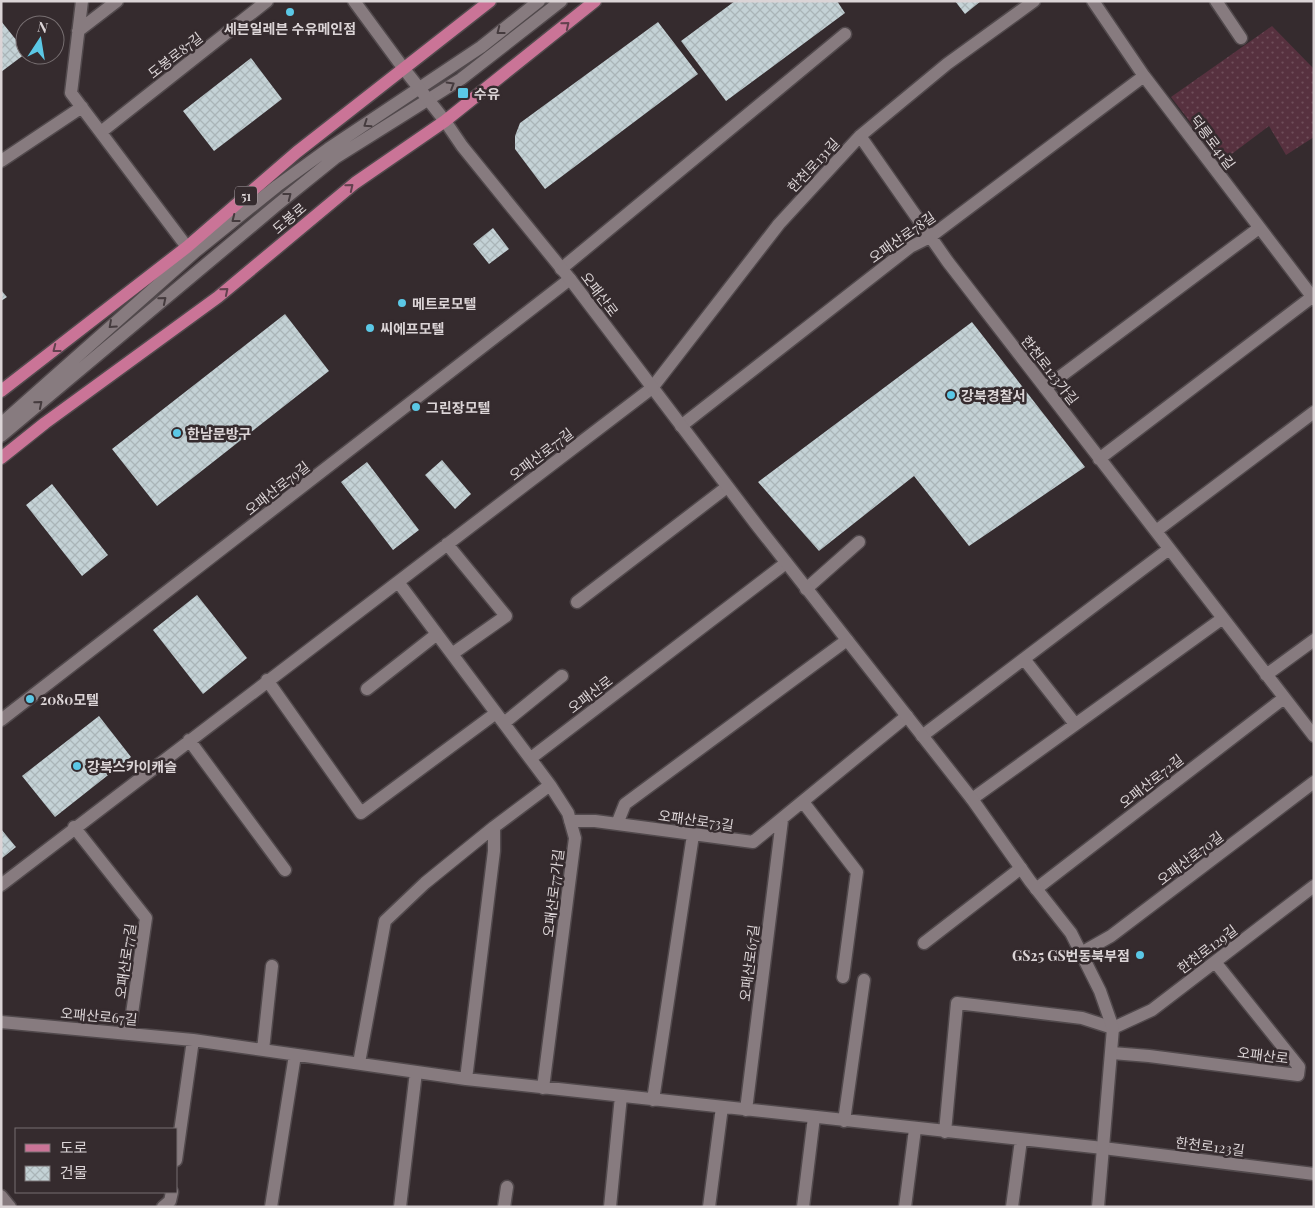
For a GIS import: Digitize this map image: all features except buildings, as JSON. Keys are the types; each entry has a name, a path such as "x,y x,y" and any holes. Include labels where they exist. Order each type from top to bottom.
{"main road":[{"name":"51","path":"1,391 187,246 297,152 490,1"},
{"name":"도봉로","path":"1,458 45,423 218,297 355,183 445,121 595,1"}],"street":[{"path":"82,1 71,92 187,246"},
{"path":"78,31 118,1"},
{"name":"도봉로87길","path":"101,132 267,1"},
{"path":"354,1 445,121"},
{"path":"1,424 196,251 277,186 481,47 538,1"},
{"path":"1,436 328,164 461,79 562,1"},
{"name":"한천로131길","path":"652,388 779,224 860,136 947,64 1034,1"},
{"name":"덕릉로41길","path":"1093,1 1144,76 1313,298"},
{"path":"1216,1 1241,38"},
{"path":"561,268 844,34"},
{"name":"오패산로78길","path":"681,426 910,247 930,237 1144,76"},
{"path":"1,160 82,107"},
{"name":"오패산로","path":"445,121 462,146 570,279 727,487 972,800 1036,889 1071,933 1100,991 1113,1028 1098,1207"},
{"name":"한천로123가길","path":"860,136 930,237 1314,736"},
{"path":"1045,388 1259,228"},
{"name":"오패산로79길","path":"1,720 570,279"},
{"path":"1099,458 1313,298"},
{"name":"오패산로77길","path":"1,884 652,388"},
{"path":"1156,531 1269,444 1314,412"},
{"path":"577,602 727,487"},
{"path":"806,589 859,542"},
{"path":"447,544 506,616 452,654"},
{"path":"922,736 1169,549"},
{"name":"오패산로","path":"531,758 786,563"},
{"name":"오패산로77가길","path":"398,582 531,758 568,813 575,838 543,1088"},
{"path":"972,800 1222,618"},
{"path":"367,688 437,634"},
{"path":"617,824 625,804 847,640"},
{"path":"1266,675 1314,640"},
{"path":"1024,659 1076,724"},
{"path":"267,680 361,813 562,676"},
{"name":"오패산로72길","path":"1036,889 1284,698"},
{"name":"오패산로73길","path":"570,821 596,821 753,842 907,716"},
{"path":"189,740 285,870"},
{"name":"오패산로70길","path":"1081,953 1111,936 1314,782"},
{"path":"359,1064 385,921 425,883 550,785"},
{"path":"803,802 857,872 843,977"},
{"name":"오패산로67길","path":"746,1110 782,820"},
{"name":"오패산로77길","path":"74,827 146,918 129,1034"},
{"path":"466,1079 494,850 494,828"},
{"path":"653,1100 693,835"},
{"path":"924,943 1021,868"},
{"name":"한천로129길","path":"1113,1028 1152,1010 1314,886"},
{"name":"오패산로","path":"1112,1053 1298,1075 1299,1067 1215,962"},
{"path":"264,1050 272,966"},
{"path":"844,1121 864,980"},
{"path":"946,1132 957,1003 1082,1018 1113,1028"},
{"name":"오패산로67길","path":"1,1022 193,1040 466,1079 543,1088 1103,1148"},
{"path":"178,1146 193,1040"},
{"path":"271,1207 296,1055"},
{"path":"400,1207 416,1072"},
{"path":"610,1207 621,1096"},
{"path":"709,1207 722,1107"},
{"path":"803,1207 814,1118"},
{"path":"905,1207 915,1128"},
{"path":"1012,1207 1021,1140"},
{"name":"한천로123길","path":"1103,1148 1314,1174"},
{"path":"504,1207 507,1187"},
{"path":"163,1207 170,1201 172,1193"},
{"path":"1,1196 10,1207"}],"shaded area":[{"path":"1272,26 1314,69 1314,137 1286,155 1269,126 1221,162 1171,97"}],"place":[{"name":"세븐일레븐 수유메인점","path":"290,12"},
{"name":"수유","path":"463,93"},
{"name":"메트로모텔","path":"402,303"},
{"name":"씨에프모텔","path":"370,328"},
{"name":"강북경찰서","path":"951,395"},
{"name":"그린장모텔","path":"416,407"},
{"name":"한남문방구","path":"177,433"},
{"name":"2080모텔","path":"30,699"},
{"name":"강북스카이캐슬","path":"77,766"},
{"name":"GS25 GS번동북부점","path":"1140,955"}]}
